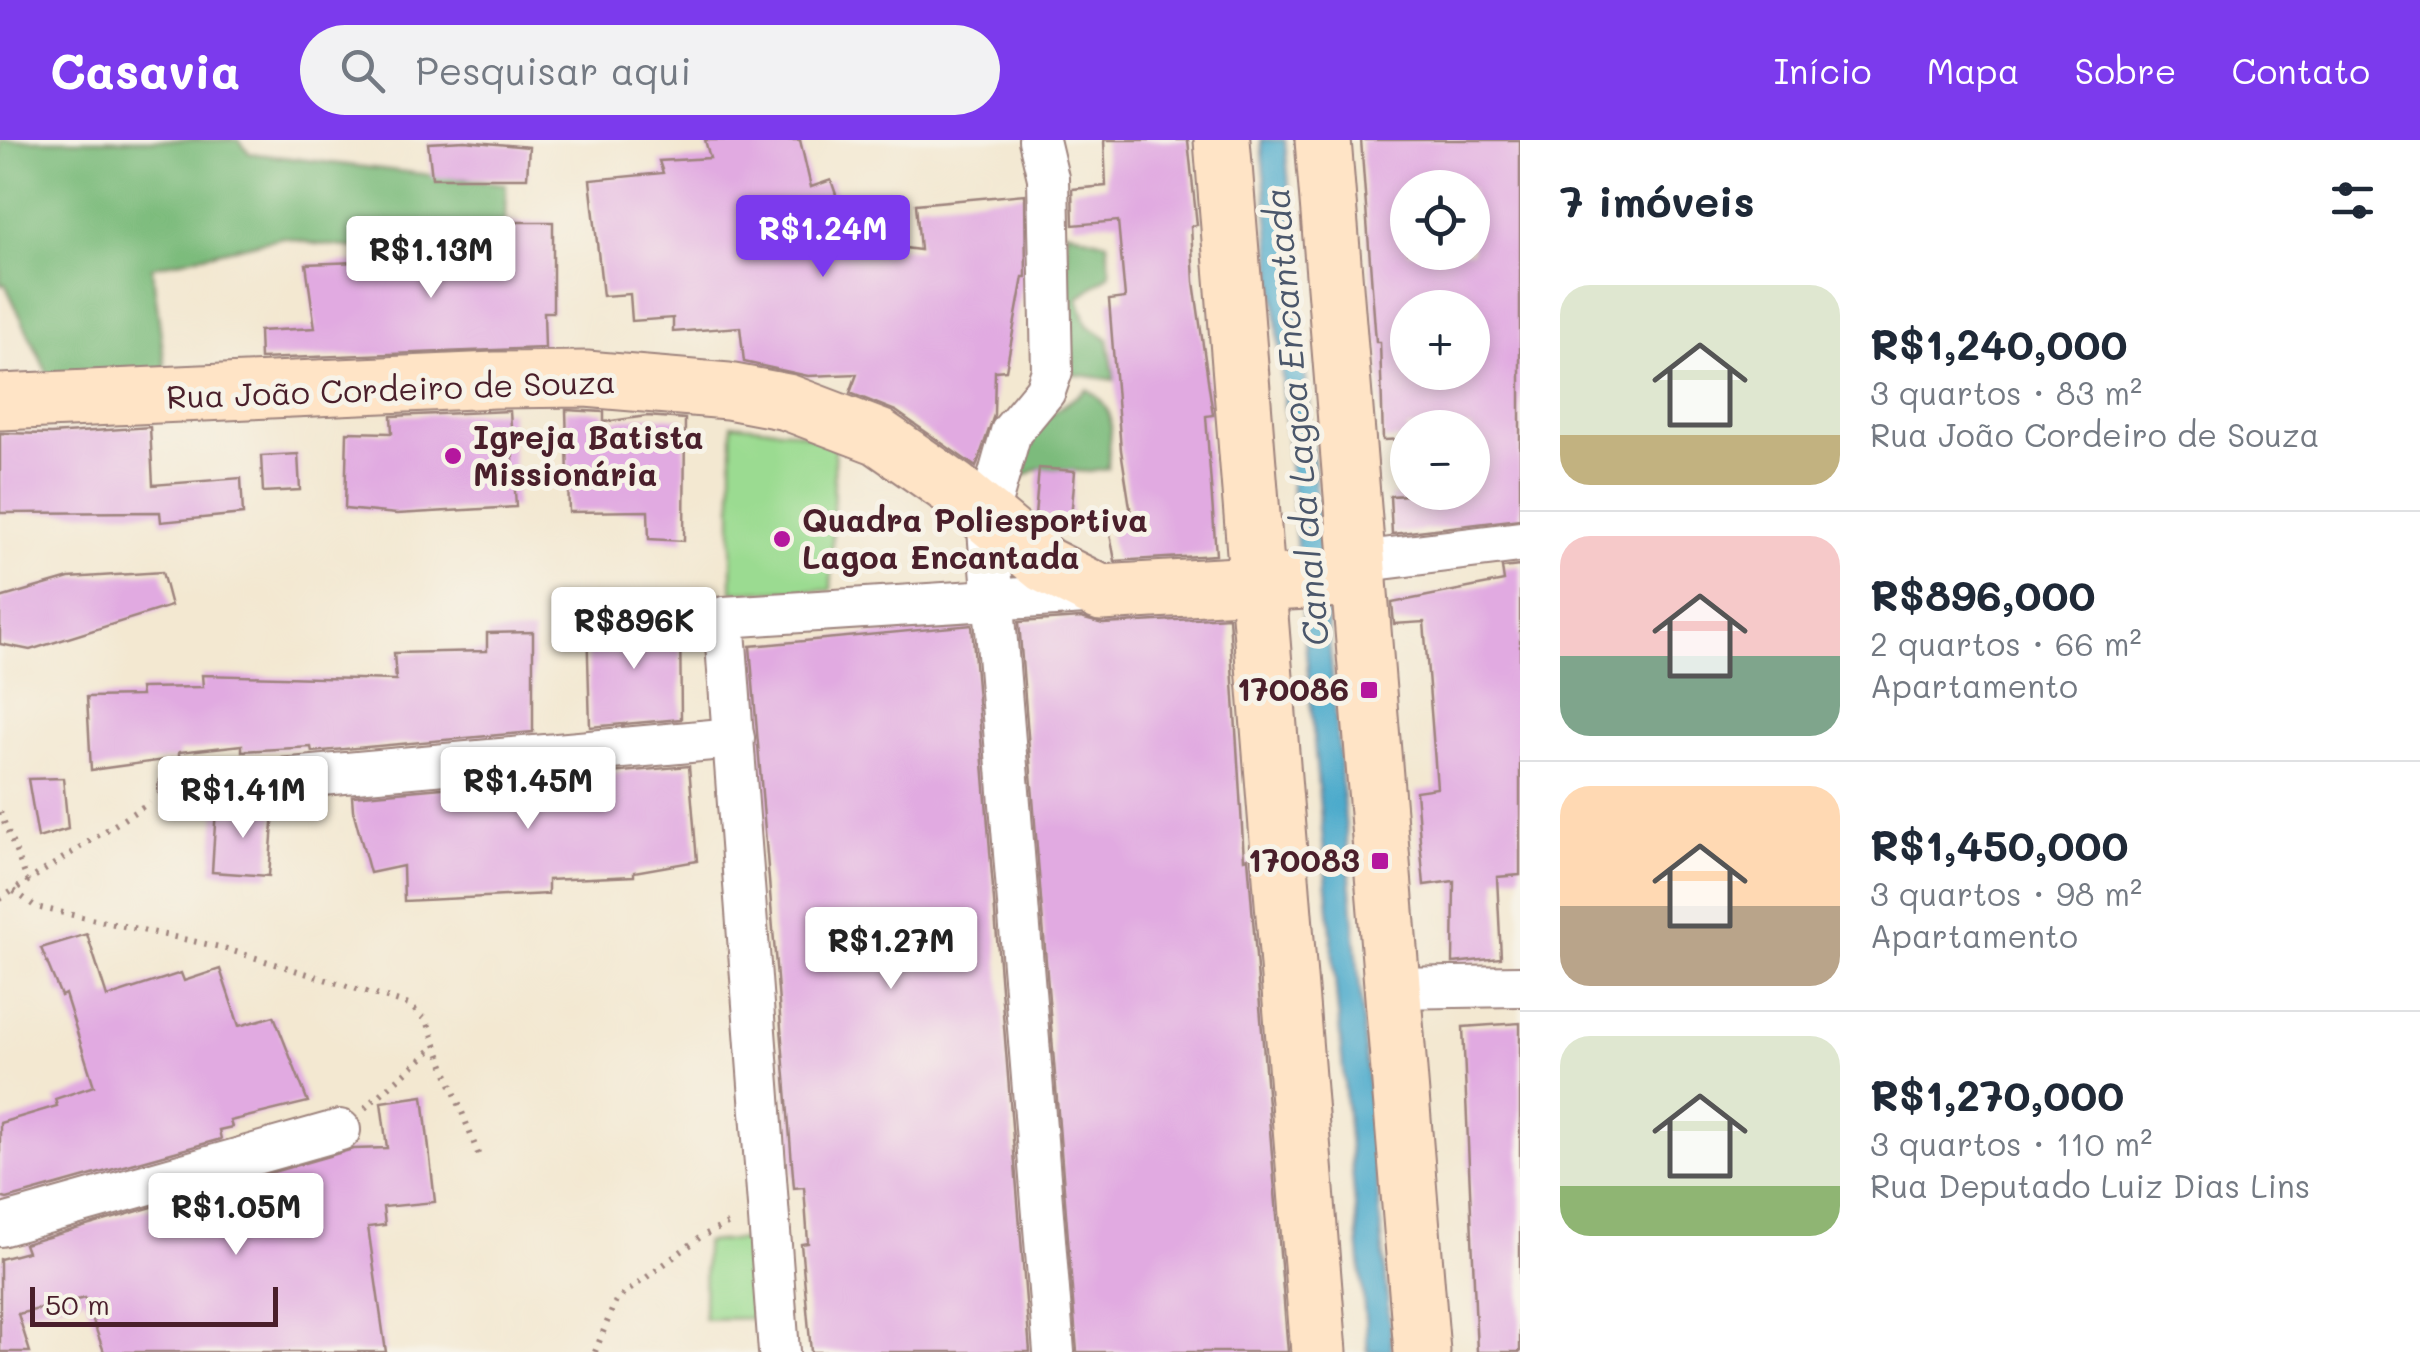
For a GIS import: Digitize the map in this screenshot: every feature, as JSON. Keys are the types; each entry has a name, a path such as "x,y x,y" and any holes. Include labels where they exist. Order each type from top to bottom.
{"main road":[{"path":"1222,140 1266,581 1319,1352"},
{"path":"1324,140 1354,572 1422,1352"},
{"name":"Rua João Cordeiro de Souza","path":"0,402 496,380 586,379 728,391 787,402 879,437 911,456 1045,565 1101,593"},
{"path":"1101,593 1354,572"}],"street":[{"path":"1039,140 1048,178 1052,370 1045,391 1011,432 988,517 1054,1352"},
{"path":"1354,572 1520,542"},
{"path":"779,1352 724,617 1101,593"},
{"path":"178,788 734,738"},
{"path":"1390,988 1520,986"},
{"path":"0,1226 340,1130"}],"path":[{"path":"0,898 178,788"},
{"path":"0,812 28,882"},
{"path":"14,890 36,907 220,947 409,1005 427,1021 480,1159"},
{"path":"340,1130 436,1046"},
{"path":"595,1352 616,1300 702,1236 768,1205"}],"green space":[{"path":"0,140 239,140 249,153 506,184 505,222 454,231 444,256 315,244 283,237 152,267 166,374 52,383 5,284 0,285"},
{"path":"1066,231 1107,242 1110,274 1078,298 1087,325 1108,339 1115,380 1072,374"},
{"path":"1087,389 1109,415 1108,469 1089,472 1039,468 1010,484 1023,434"},
{"name":"Quadra Poliesportiva Lagoa Encantada","path":"732,424 788,430 835,443 831,590 732,592"},
{"path":"760,1238 762,1318 704,1319 705,1242"}],"water":[{"name":"Canal da Lagoa Encantada","path":"1261,140 1285,140 1392,1352 1368,1352"}],"building":[{"path":"705,140 800,140 811,187 831,180 852,241 920,250 916,204 1025,194 1026,277 1006,370 995,371 994,415 976,467 896,411 850,393 857,374 808,376 744,362 740,327 673,332 673,318 632,321 630,294 603,296 590,180 663,173 659,161 710,158"},
{"path":"1104,140 1188,140 1197,225 1191,226 1194,282 1213,415 1206,416 1216,555 1115,561 1108,523 1132,520 1121,450 1109,300 1125,298 1118,221 1073,225 1072,189 1106,186"},
{"path":"1361,140 1520,140 1520,519 1392,534 1391,510 1490,510 1490,410 1390,410 1390,440 1383,440 1380,342 1376,342"},
{"path":"465,141 529,147 527,178 432,178 428,143"},
{"path":"504,222 553,222 553,312 544,312 545,348 260,359 259,331 315,328 306,264 461,258 460,232 504,230"},
{"path":"566,410 604,412 604,422 647,416 685,419 684,541 649,539 648,511 569,512"},
{"name":"Igreja Batista Missionária","path":"510,411 516,507 397,514 345,509 347,432 392,433 391,416"},
{"path":"150,427 153,485 241,478 243,514 161,522 160,512 0,513 0,433 51,434"},
{"path":"298,454 300,490 263,492 261,456"},
{"path":"1039,468 1075,471 1071,519 1035,516"},
{"path":"1520,566 1520,875 1497,877 1501,958 1453,963 1454,881 1424,885 1420,840 1416,791 1437,788 1424,622 1394,624 1392,603 1504,581 1502,568"},
{"path":"162,572 171,606 30,650 0,644 0,598 69,578"},
{"path":"1229,617 1244,859 1248,858 1288,1352 1077,1352 1019,622 1081,618 1103,624"},
{"path":"680,619 681,719 590,727 587,623"},
{"path":"972,625 1030,1352 811,1352 801,1244 808,1243 804,1187 794,1188 750,646"},
{"path":"533,632 533,732 312,752 311,747 242,751 242,745 179,752 179,758 91,770 87,697 141,696 140,688 203,687 202,675 396,680 394,653 487,651 487,633"},
{"path":"689,766 697,861 634,872 634,876 548,880 548,894 404,901 403,866 370,873 353,810 352,796"},
{"path":"63,778 68,829 38,838 28,779"},
{"path":"216,808 274,810 269,876 212,872"},
{"path":"87,934 107,997 181,973 184,981 220,969 239,1026 274,1016 308,1102 230,1121 232,1127 219,1130 221,1139 7,1199 0,1197 0,1123 57,1106 55,1099 94,1086 65,994 61,996 41,948"},
{"path":"1520,1023 1520,1352 1477,1352 1463,1027"},
{"path":"423,1096 435,1202 383,1207 385,1225 368,1227 386,1352 104,1352 85,1298 18,1314 30,1352 0,1352 0,1259 27,1252 24,1244 353,1149 387,1148 381,1102"}],"place":[{"name":"Igreja Batista Missionária","path":"453,456"},
{"name":"Quadra Poliesportiva Lagoa Encantada","path":"782,539"},
{"name":"170086","path":"1369,690"},
{"name":"170083","path":"1380,861"}]}
